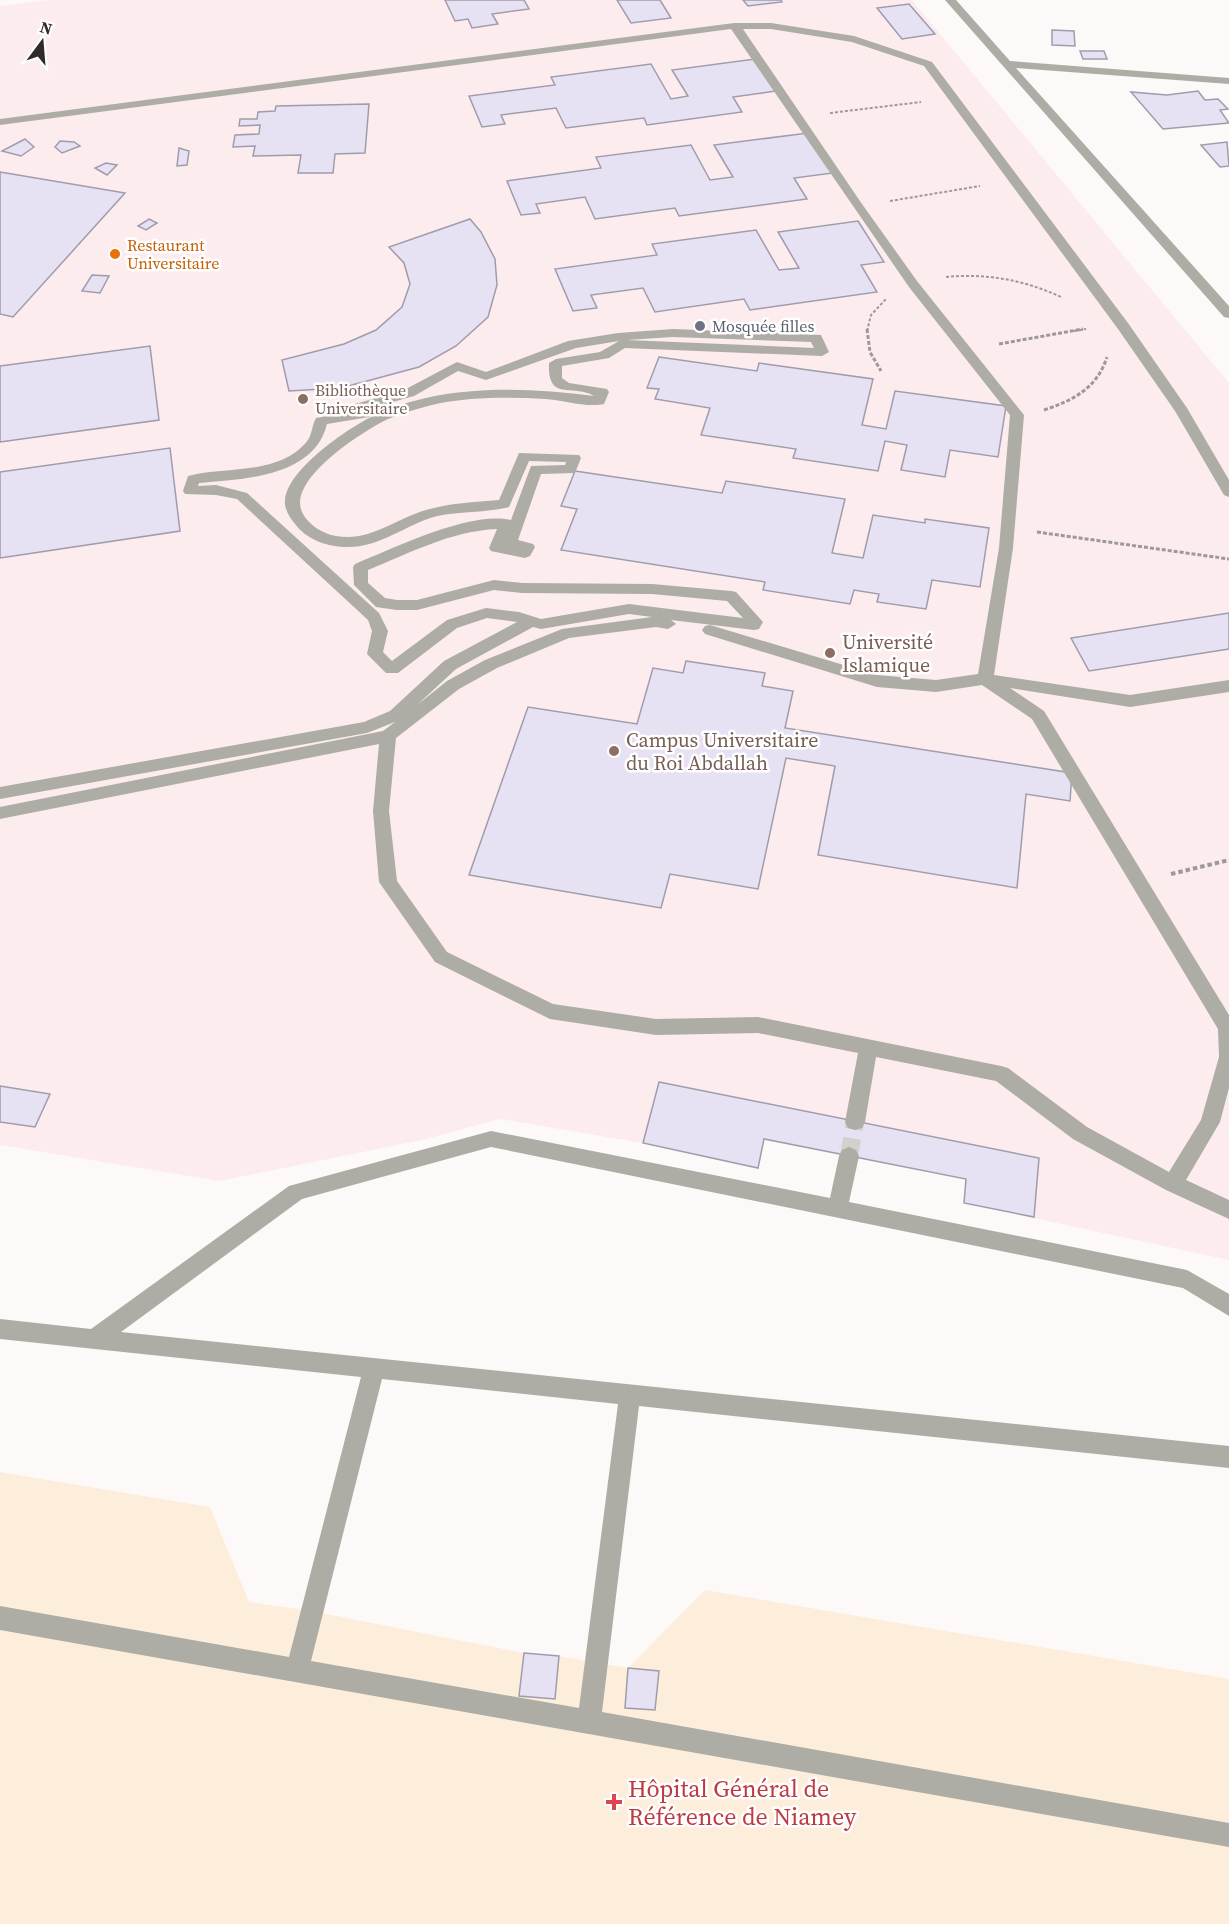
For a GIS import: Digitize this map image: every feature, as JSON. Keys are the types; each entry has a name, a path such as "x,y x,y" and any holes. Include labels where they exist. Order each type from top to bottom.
{"street":[{"path":"950,0 1229,314"},
{"path":"734,26 744,37 857,206 913,284 1017,415 1010,527 996,629 985,680"},
{"path":"0,122 734,26 771,26 854,39 928,64 1182,411 1229,492"},
{"path":"1009,64 1229,81"},
{"path":"0,793 367,727 396,715 450,665 531,621 541,624 629,609 754,626 755,622 731,596 652,589 522,588 494,585 417,605 397,605 381,603 361,585 360,567 418,541 489,524 507,524 496,548 525,553 528,547 510,543 536,469 570,470 574,458 524,456 504,504 424,515 395,530 353,543 329,540 304,527 295,514 292,499 298,485 315,465 352,433 385,416 418,405 497,393 551,394 599,401 603,392 565,386 555,379 556,363 604,355 622,344 822,352 816,338 674,333 618,337 573,344 486,376 457,366 409,393 360,407 364,414 321,422 321,429 315,443 298,458 277,466 193,479 190,490 216,490 242,496 374,617 380,631 375,654 392,669 452,624 486,613 519,617 531,621"},
{"path":"0,813 388,735 453,686 491,664 567,633 656,622 720,631 877,681 936,686 985,680 1130,701 1229,686"},
{"path":"985,680 1038,715 1227,1028 1228,1057 1210,1122 1173,1184"},
{"path":"388,735 381,811 388,882 441,957 550,1011 656,1027 758,1025 1001,1074 1080,1133 1173,1184 1229,1210"},
{"path":"855,1122 868,1047"},
{"path":"94,1339 296,1192 491,1139 1187,1280 1229,1306"},
{"path":"838,1209 849,1156"},
{"path":"0,1329 1229,1457"},
{"path":"297,1670 374,1368"},
{"path":"589,1722 630,1395"},
{"path":"0,1618 1229,1835"}],"path":[{"path":"797,117 927,101"},
{"path":"857,206 990,184"},
{"path":"881,371 871,357 866,343 866,328 871,315 881,303 896,292 913,284 957,275 1005,278 1040,287 1070,302"},
{"path":"965,349 1098,327 1122,326"},
{"path":"1017,415 1064,405 1082,395 1095,384 1104,370 1107,356 1106,342 1098,327"},
{"path":"1010,527 1145,549 1229,559"},
{"path":"1138,882 1229,860"}],"shaded area":[{"name":"Campus Universitaire du Roi Abdallah","path":"48,0 912,0 1229,383 1229,1260 964,1203 966,1179 764,1139 758,1168 643,1143 500,1119 422,1140 219,1181 0,1145 0,6"},
{"name":"Hôpital Général de Référence de Niamey","path":"0,1472 210,1507 249,1602 311,1611 524,1653 559,1656 628,1668 705,1590 1229,1679 1229,1924 0,1924"}],"building":[{"path":"445,0 524,0 529,9 492,14 498,24 472,28 468,19 455,21"},
{"path":"617,0 660,0 671,18 631,23"},
{"path":"743,0 781,0 782,2 748,6"},
{"path":"909,4 935,34 902,39 877,8"},
{"path":"1052,30 1074,31 1075,46 1052,45"},
{"path":"1080,51 1104,51 1107,59 1083,59"},
{"path":"755,59 776,91 733,97 742,112 647,125 644,118 566,128 556,108 501,115 505,124 482,127 469,96 555,85 551,77 651,64 671,99 688,96 672,70"},
{"path":"1198,91 1205,100 1218,99 1228,109 1220,110 1229,123 1163,129 1131,92 1167,95"},
{"path":"369,104 365,153 335,154 333,173 298,173 301,155 253,156 255,146 233,147 235,135 259,134 260,125 239,126 240,119 257,119 258,112 275,111 276,106"},
{"path":"808,133 833,173 794,178 807,199 679,216 675,208 595,219 585,197 536,204 540,213 521,215 507,181 601,168 596,157 691,145 710,180 733,177 714,145"},
{"path":"25,139 34,147 21,156 2,151"},
{"path":"60,141 74,142 80,146 62,153 55,147"},
{"path":"1227,142 1229,166 1220,167 1201,145"},
{"path":"179,148 189,151 187,165 177,166"},
{"path":"106,163 117,165 107,175 95,168"},
{"path":"0,172 125,193 13,317 0,314"},
{"path":"149,219 157,223 146,230 138,226"},
{"path":"470,219 481,232 495,259 497,285 488,317 456,346 419,367 341,388 289,391 282,360 344,344 376,330 402,307 410,284 404,263 389,247"},
{"path":"858,221 884,262 861,265 877,292 750,310 744,299 655,312 643,288 591,295 597,308 573,311 555,269 657,255 652,244 756,230 779,270 799,268 778,232"},
{"path":"92,275 109,276 100,293 82,291"},
{"path":"150,346 159,420 0,442 0,366"},
{"path":"659,357 757,371 759,363 873,379 862,425 886,429 895,391 1006,406 998,457 950,450 945,477 901,470 907,445 885,441 878,471 793,458 796,449 701,435 710,408 655,399 659,389 647,388"},
{"path":"170,448 180,531 0,558 0,472"},
{"path":"575,471 722,493 726,481 845,499 832,553 863,558 873,515 925,523 925,519 989,528 980,587 932,580 926,609 877,602 879,594 854,590 850,604 763,590 765,582 561,550 577,509 561,506"},
{"path":"1229,613 1229,649 1089,671 1071,638"},
{"path":"686,661 765,673 762,686 793,691 785,728 1072,773 1070,801 1026,794 1017,888 818,855 835,766 786,758 758,889 670,874 661,908 469,875 528,707 637,724 653,668 683,673"},
{"path":"659,1082 1039,1158 1034,1217 964,1203 966,1179 764,1139 758,1168 643,1143"},
{"path":"0,1086 50,1094 35,1127 0,1122"},
{"path":"524,1653 559,1656 555,1699 519,1696"},
{"path":"628,1668 659,1671 655,1710 625,1708"}],"tunnel":[{"path":"849,1156 855,1122"}],"place":[{"name":"Restaurant Universitaire","path":"115,254"},
{"name":"Mosquée filles","path":"700,326"},
{"name":"Bibliothèque Universitaire","path":"303,399"},
{"name":"Université Islamique","path":"830,653"},
{"name":"Campus Universitaire du Roi Abdallah","path":"614,751"},
{"name":"Hôpital Général de Référence de Niamey","path":"614,1802"}]}
